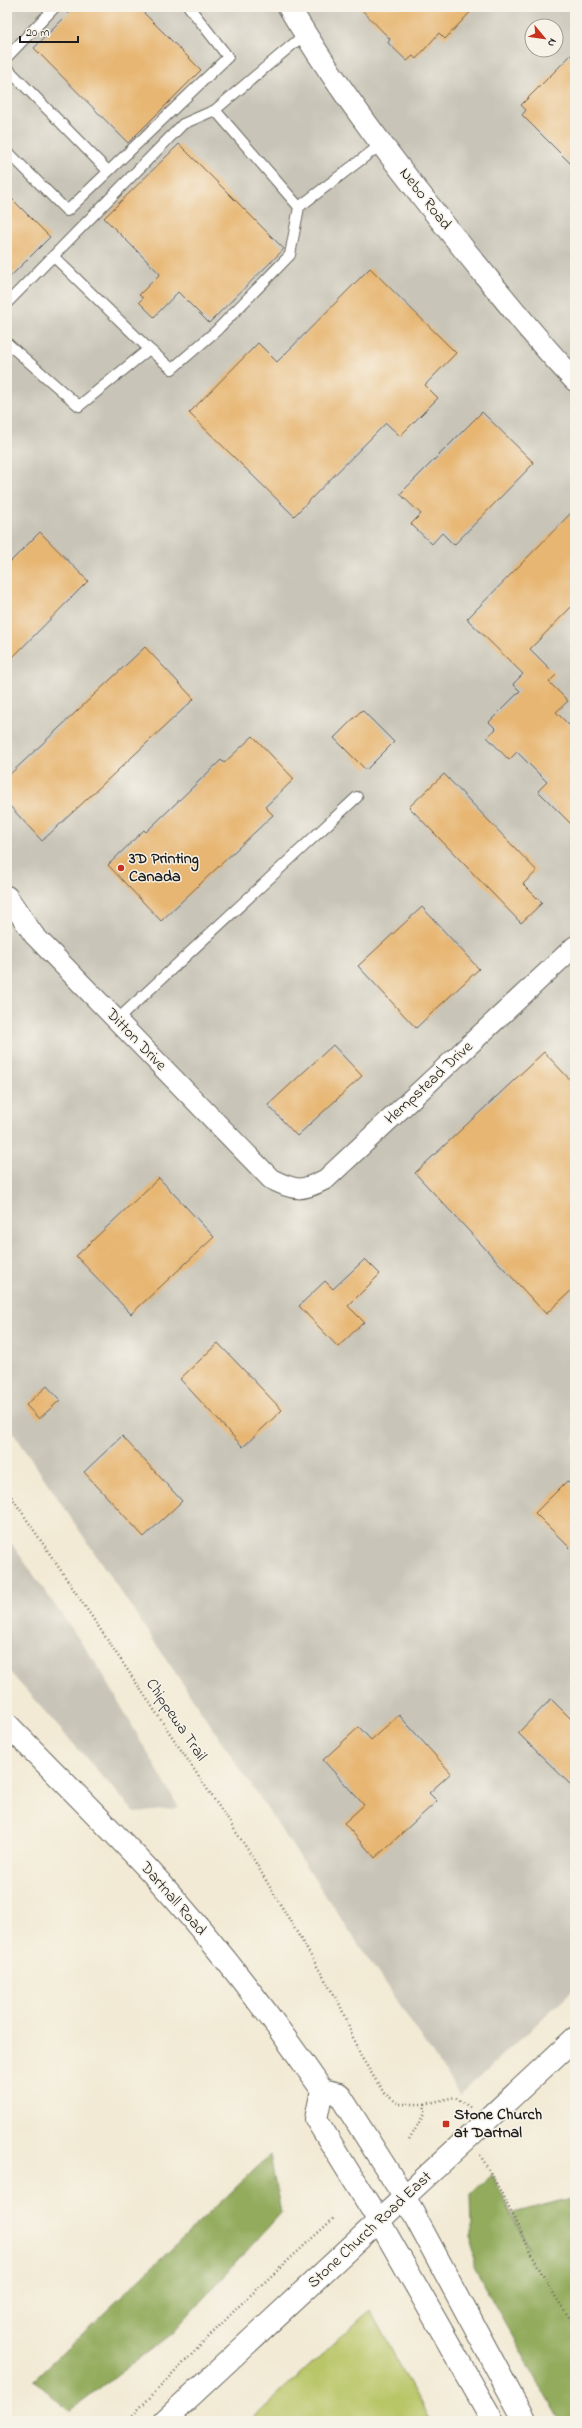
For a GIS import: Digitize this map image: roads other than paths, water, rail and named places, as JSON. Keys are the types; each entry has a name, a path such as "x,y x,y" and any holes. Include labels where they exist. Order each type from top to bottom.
{"main road":[{"name":"Nebo Road","path":"289,7 305,34 425,200 544,348 575,380"},
{"name":"Dartnall Road","path":"7,1724 151,1872 219,1953 299,2056 322,2090"},
{"name":"Stone Church Road East","path":"164,2421 575,2038"},
{"path":"493,2421 379,2221 316,2119 322,2090 339,2094 405,2198 525,2421"}],"street":[{"name":"Ditton Drive","path":"7,896 34,935 271,1179"},
{"name":"Hempstead Drive","path":"271,1179 292,1190 312,1187 326,1179 575,946"}],"lane":[{"path":"7,57 55,7"},
{"path":"7,151 67,210 228,57 189,7"},
{"path":"7,303 183,124 215,110 305,34"},
{"path":"7,68 108,171"},
{"path":"215,110 298,207"},
{"path":"53,256 149,349 172,369 216,331 290,255 298,207 383,143"},
{"path":"7,343 79,406 149,349"},
{"path":"117,1020 357,797"}],"place":[{"name":"3D Printing Canada","path":"121,868"},
{"name":"Stone Church at Dartnal","path":"446,2124"}]}
